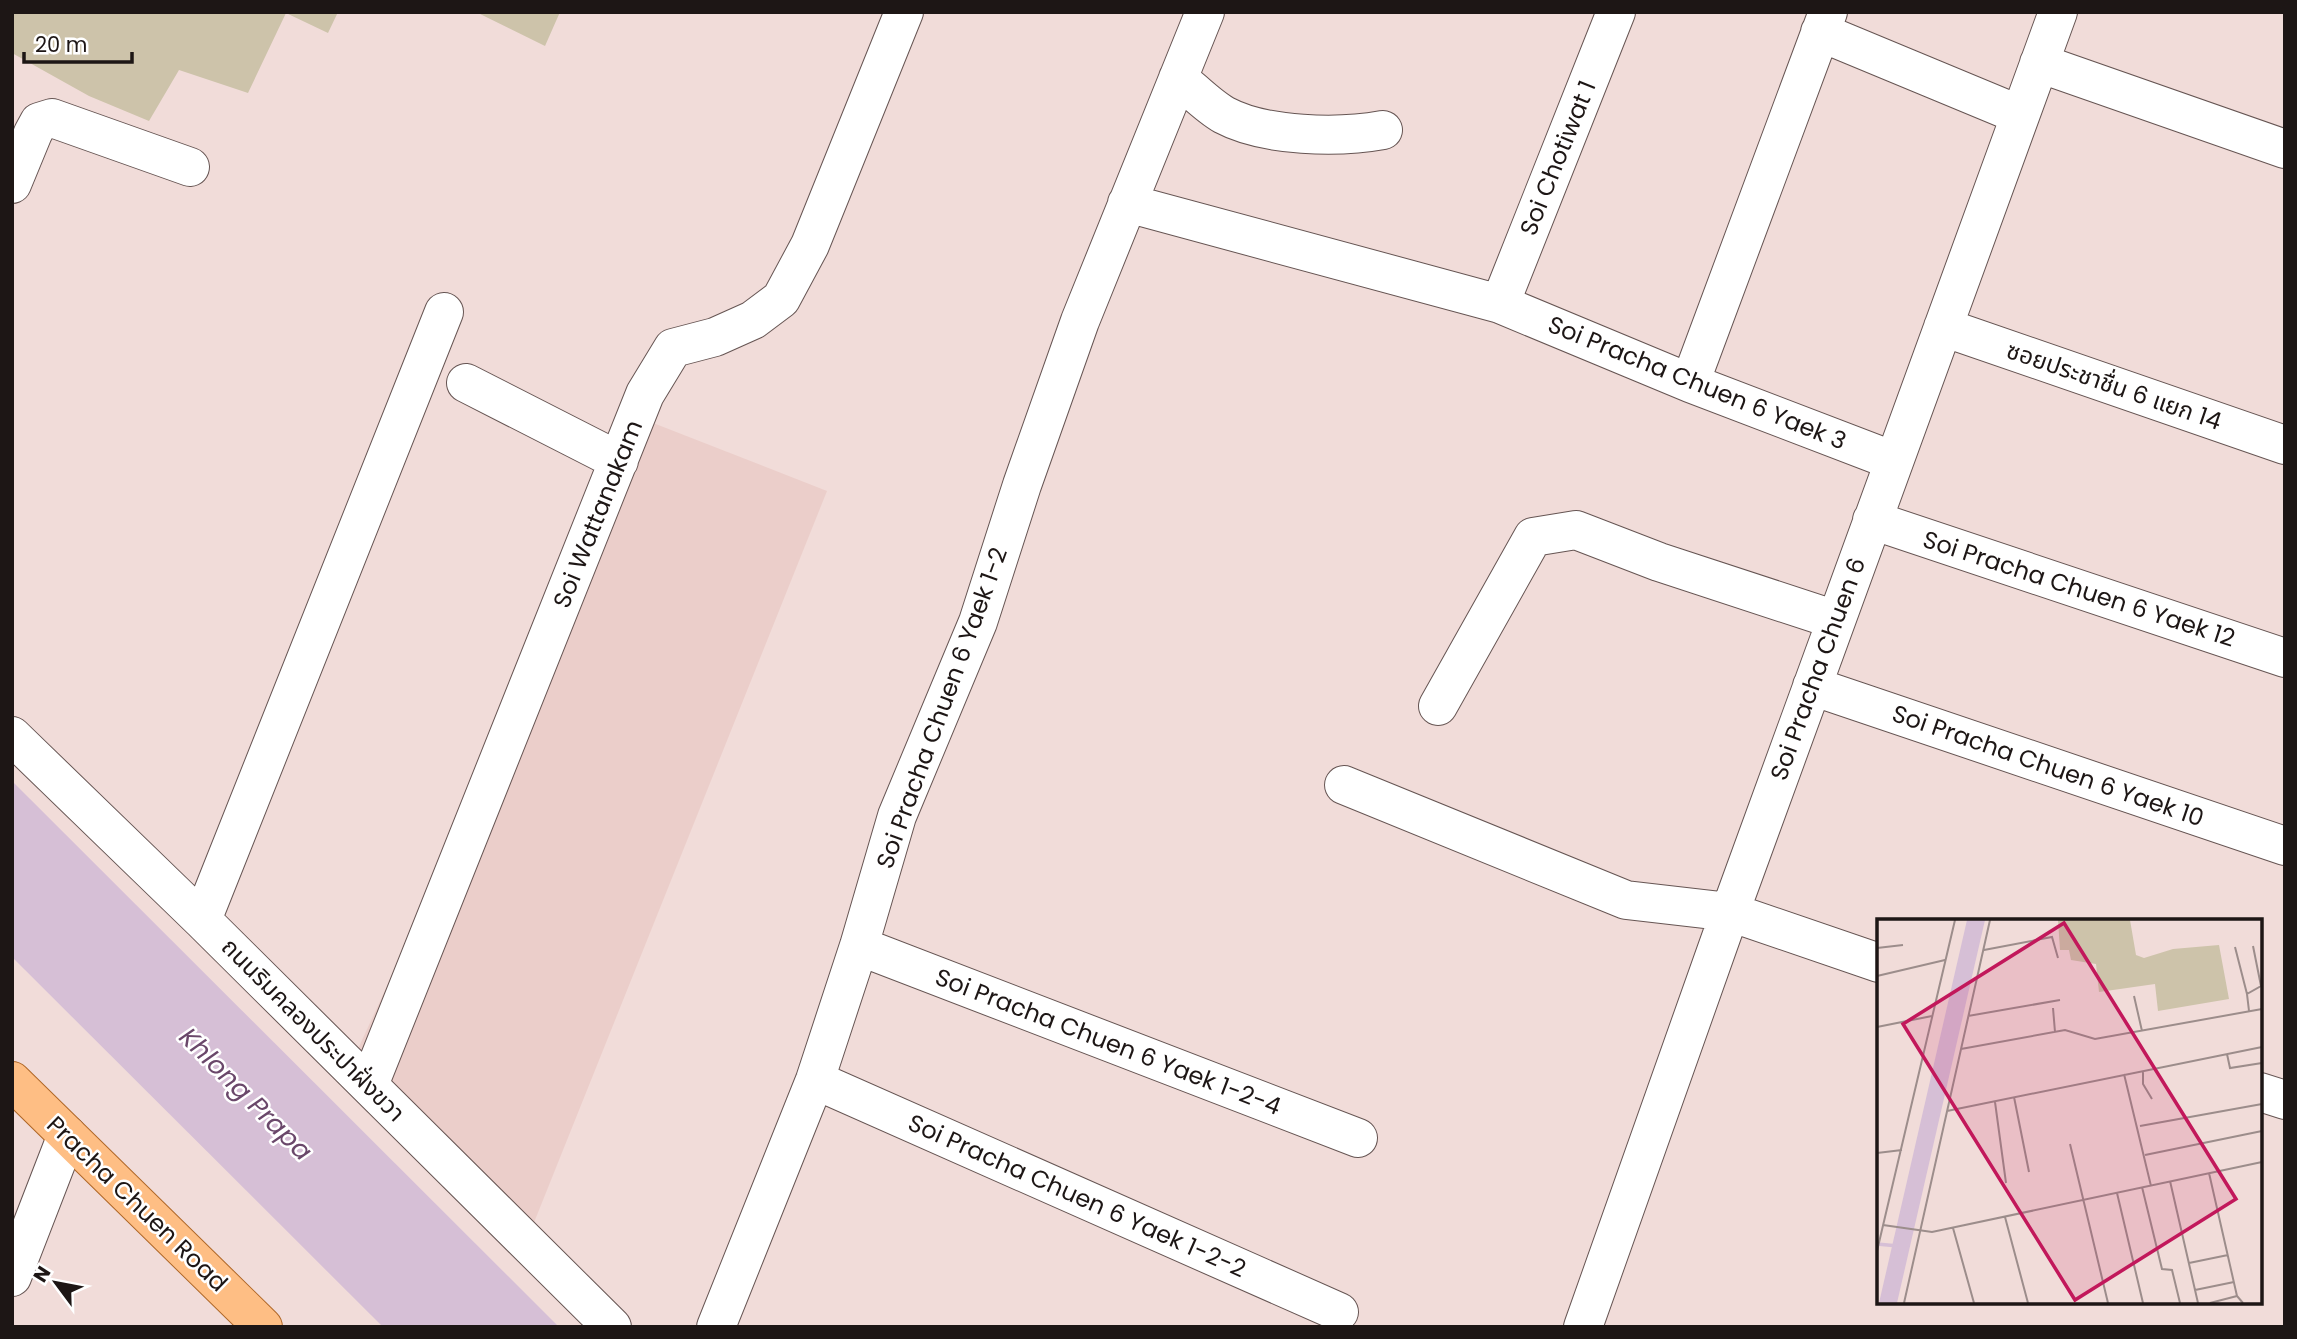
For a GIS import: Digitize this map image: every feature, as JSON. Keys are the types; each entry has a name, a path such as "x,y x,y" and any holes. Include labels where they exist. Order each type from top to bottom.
{"main road":[{"name":"Pracha Chuen Road","path":"12,1081 262,1327"}],"street":[{"name":"Soi Wattanakam","path":"369,1085 645,394 673,348 715,337 754,320 781,299 810,245 904,12"},
{"name":"Soi Pracha Chuen 6 Yaek 1-2","path":"716,1327 816,1080 897,816 978,622 1021,485 1080,321 1205,12"},
{"name":"Soi Chotiwat 1","path":"1500,304 1616,12"},
{"name":"Soi Pracha Chuen 6","path":"1583,1327 1730,912 2057,12"},
{"path":"1690,383 1824,22 1913,69 2020,115"},
{"path":"2039,63 2285,149"},
{"path":"1178,78 1224,115 1262,128 1308,135 1359,134 1383,130"},
{"path":"12,184 39,122 51,118 190,167"},
{"name":"Soi Pracha Chuen 6 Yaek 3","path":"1128,203 1500,304 1690,383 1894,461"},
{"path":"202,920 444,312"},
{"name":"ซอยประชาชื่น 6 แยก 14","path":"1943,327 2285,445"},
{"path":"467,383 619,461"},
{"name":"Soi Pracha Chuen 6 Yaek 12","path":"1872,520 2285,658"},
{"path":"1438,706 1532,537 1576,530 1659,562 1836,620"},
{"name":"Soi Pracha Chuen 6 Yaek 10","path":"1812,686 2285,846"},
{"name":"ถนนริมคลองประปาฝั่งขวา","path":"12,736 202,920 612,1327"},
{"path":"1344,785 1626,900 1730,912 1877,962"},
{"name":"Soi Pracha Chuen 6 Yaek 1-2-4","path":"859,947 1358,1139"},
{"name":"Soi Pracha Chuen 6 Yaek 1-2-2","path":"816,1080 1339,1312"},
{"path":"2262,1093 2285,1100"},
{"path":"12,1277 67,1135"}],"shaded area":[{"path":"12,12 338,12 328,33 286,13 248,93 179,70 149,121 89,96 12,53"},
{"path":"476,12 560,12 545,46"},
{"path":"648,421 827,491 531,1230 357,1051"}],"water":[{"name":"Khlong Prapa","path":"12,781 559,1327 383,1327 12,957"}]}
